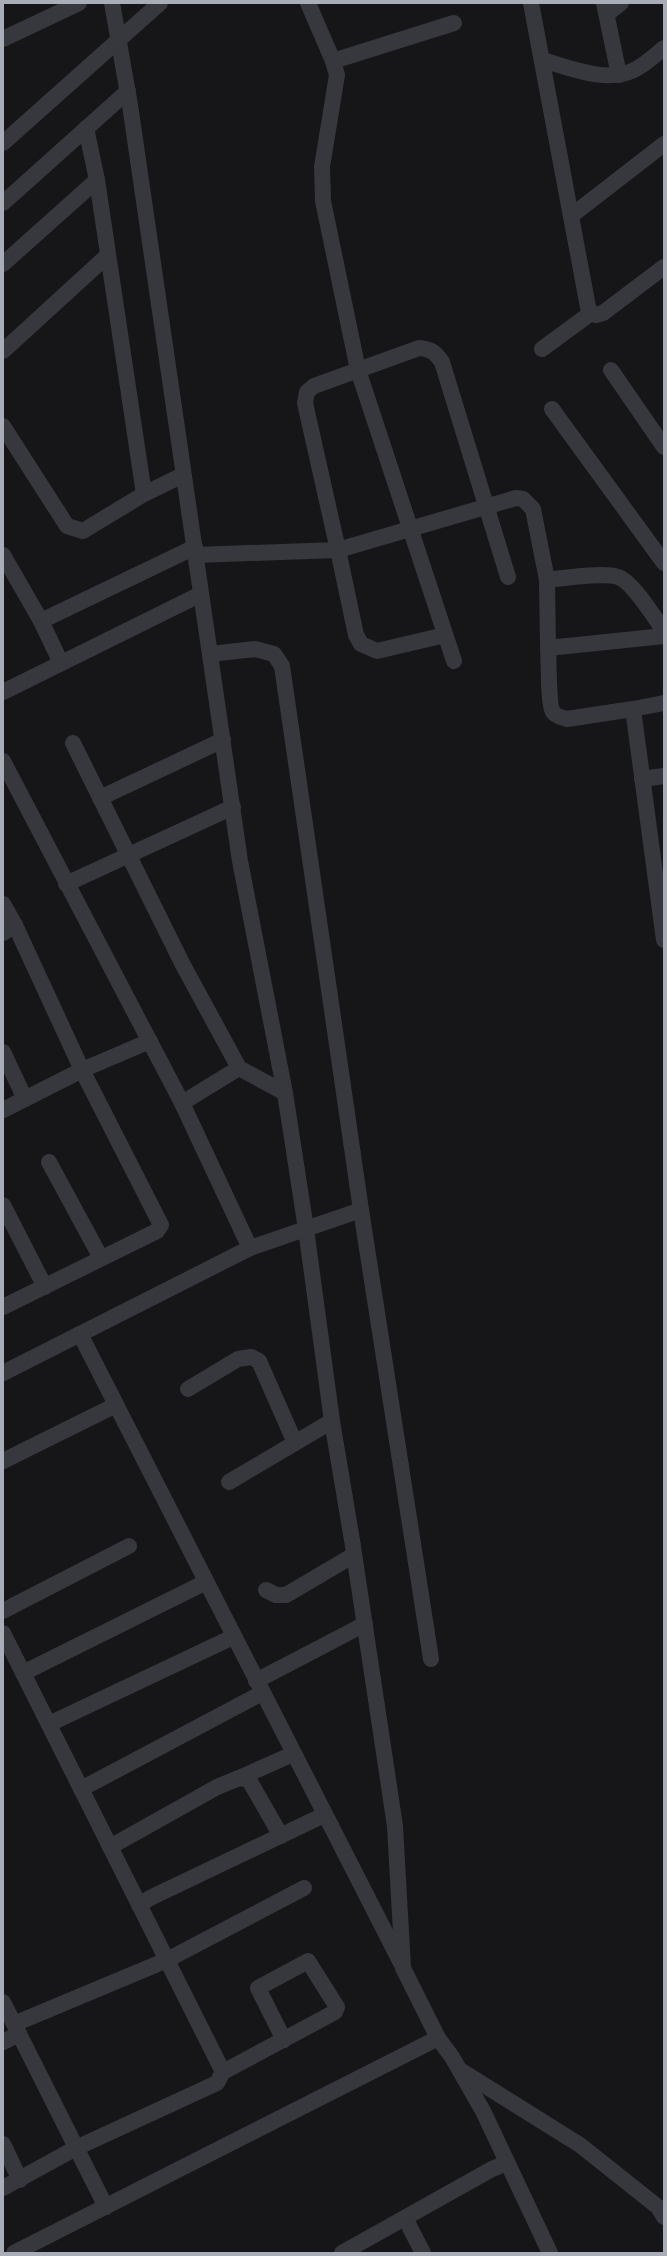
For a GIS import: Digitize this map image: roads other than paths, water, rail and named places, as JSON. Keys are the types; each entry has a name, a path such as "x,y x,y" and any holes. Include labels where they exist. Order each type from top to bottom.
{"street":[{"path":"3,39 79,3"},
{"path":"112,3 127,87 233,807 254,940 285,1093 306,1229 332,1421 365,1624 395,1826 403,1968"},
{"path":"3,143 160,3"},
{"path":"308,3 333,61 337,75 322,167 323,201 358,370 454,661"},
{"path":"531,3 588,307 591,313 596,315 603,312 664,267"},
{"path":"619,75 605,8 621,3"},
{"path":"333,61 454,23"},
{"path":"542,60 605,76 619,75 632,71 646,63 664,48"},
{"path":"3,203 86,128 127,87"},
{"path":"86,128 97,180 144,494"},
{"path":"571,216 664,144"},
{"path":"3,264 97,180"},
{"path":"3,351 108,255"},
{"path":"542,349 591,313"},
{"path":"445,635 377,652 361,644 356,635 305,403 307,392 314,386 420,348 430,349 436,353 442,362 508,577"},
{"path":"611,370 664,447"},
{"path":"552,409 664,563"},
{"path":"3,426 67,526 76,531 83,531 144,494 183,475"},
{"path":"42,621 195,551 338,550 487,508 516,498 528,502 533,509 547,580 548,648 552,711 557,716 567,719 664,703"},
{"path":"3,556 42,621 61,663"},
{"path":"547,580 608,575 619,577 628,583 664,631"},
{"path":"3,692 201,594"},
{"path":"548,648 664,636"},
{"path":"210,654 255,649 274,654 282,666 361,1210 394,1409 431,1659"},
{"path":"632,709 664,938"},
{"path":"100,798 223,740"},
{"path":"73,743 183,965 239,1068 285,1093"},
{"path":"3,761 66,884 182,1103 250,1248"},
{"path":"642,779 664,776"},
{"path":"66,884 233,807"},
{"path":"3,904 9,929 161,1225 158,1231 3,1307"},
{"path":"3,1110 82,1070 150,1041"},
{"path":"3,1052 25,1099"},
{"path":"182,1103 239,1068"},
{"path":"49,1162 101,1258"},
{"path":"3,1205 45,1287"},
{"path":"3,1373 250,1248 361,1210"},
{"path":"80,1334 438,2038 459,2069 483,2111 550,2253"},
{"path":"188,1389 238,1359 251,1357 259,1361 295,1443"},
{"path":"3,1461 116,1405"},
{"path":"229,1482 332,1421"},
{"path":"3,1611 129,1546"},
{"path":"266,1590 276,1595 286,1595 354,1555"},
{"path":"23,1673 206,1582"},
{"path":"81,1789 259,1687 365,1624"},
{"path":"3,1633 224,2072"},
{"path":"49,1724 233,1637"},
{"path":"110,1847 217,1787 293,1754"},
{"path":"239,1778 249,1780 281,1836"},
{"path":"139,1905 150,1898 324,1815"},
{"path":"3,2042 17,2029 167,1960 304,1888"},
{"path":"3,2188 76,2148 217,2083 224,2072 284,2040 337,2010 308,1960 258,1988 284,2040"},
{"path":"3,2002 106,2207"},
{"path":"14,2253 438,2038"},
{"path":"459,2069 506,2097 580,2146 662,2208"},
{"path":"3,2144 20,2180"},
{"path":"342,2253 492,2169 507,2163"},
{"path":"405,2218 423,2253"}]}
